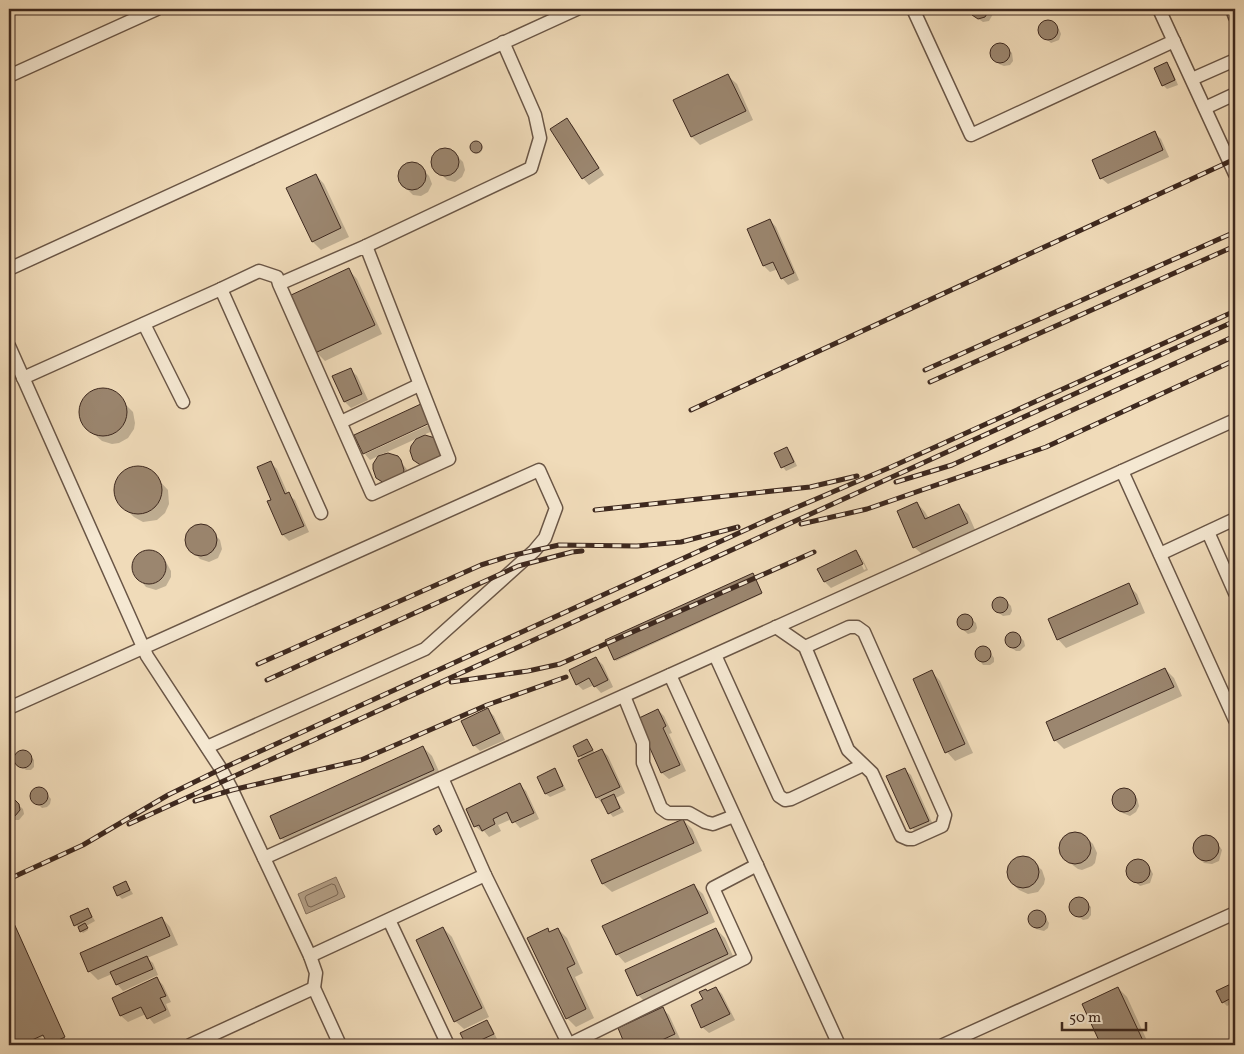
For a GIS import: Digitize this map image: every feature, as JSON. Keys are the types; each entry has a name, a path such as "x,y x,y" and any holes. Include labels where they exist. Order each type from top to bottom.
{"street":[{"path":"9,76 158,9"},
{"path":"9,269 577,9"},
{"path":"913,9 971,136 1174,41"},
{"path":"1159,9 1235,174"},
{"path":"1232,9 1235,17"},
{"path":"280,284 532,168 540,138 535,115 504,42"},
{"path":"1192,80 1235,60"},
{"path":"1205,108 1235,94"},
{"path":"23,378 259,271 277,277 372,494 449,459 366,246"},
{"path":"221,289 321,513"},
{"path":"144,324 183,402"},
{"path":"9,346 146,656 222,769 310,956 316,973 314,988 340,1045"},
{"path":"341,422 419,385"},
{"path":"264,858 1235,420"},
{"path":"9,708 539,470 556,508 545,538 534,551 425,648 206,747"},
{"path":"1122,471 1235,720"},
{"path":"1160,554 1235,520"},
{"path":"1208,532 1235,593"},
{"path":"776,627 805,647 848,750 872,774 901,836 913,839 942,826 945,815 864,632 856,627 849,627 805,647"},
{"path":"715,655 779,796 786,800 791,799 864,765"},
{"path":"670,675 839,1045"},
{"path":"624,696 644,743 643,763 661,808 668,812 689,813 704,822 713,824 734,816"},
{"path":"442,778 485,875 569,1045 745,958 714,888 757,865"},
{"path":"310,956 485,875"},
{"path":"942,1045 1235,912"},
{"path":"388,920 448,1045"},
{"path":"190,1045 314,988"}],"water":[{"path":"336,877 345,897 306,914 298,894"}],"building":[{"path":"970,9 990,9 985,17 978,19 972,15"},
{"path":"1048,20 1055,23 1058,30 1055,37 1048,40 1041,37 1038,30 1041,23"},
{"path":"1000,43 1007,46 1010,53 1007,60 1000,63 993,60 990,53 993,46"},
{"path":"1167,62 1175,80 1162,86 1154,68"},
{"path":"728,74 746,111 691,137 673,100"},
{"path":"567,118 599,168 582,179 550,129"},
{"path":"1155,131 1163,150 1100,179 1092,160"},
{"path":"474,141 478,141 482,147 478,153 474,153 470,149 470,145"},
{"path":"445,148 455,152 459,162 455,172 445,176 435,172 431,162 435,152"},
{"path":"412,162 422,166 426,176 422,186 412,190 402,186 398,176 402,166"},
{"path":"316,174 341,228 312,242 286,188"},
{"path":"770,219 794,273 781,279 773,262 763,266 747,229"},
{"path":"349,268 375,325 315,353 289,296"},
{"path":"351,368 362,394 344,402 332,376"},
{"path":"103,388 112,390 120,395 125,403 127,412 125,421 120,429 112,434 103,436 94,434 86,429 81,421 79,412 81,403 86,395 94,390"},
{"path":"423,403 432,422 363,454 354,435"},
{"path":"425,435 435,438 441,452 440,458 422,466 413,460 410,451 416,439"},
{"path":"787,447 794,462 781,468 774,453"},
{"path":"388,453 398,456 404,470 402,476 384,483 376,478 373,464 378,456"},
{"path":"271,461 285,494 289,492 304,526 282,535 267,501 271,500 257,467"},
{"path":"138,466 147,468 155,473 160,481 162,490 160,499 155,507 147,512 138,514 129,512 121,507 116,499 114,490 116,481 121,473 129,468"},
{"path":"917,502 925,519 959,504 968,523 913,548 897,511"},
{"path":"201,524 212,529 217,540 212,551 201,556 190,551 185,540 190,529"},
{"path":"149,550 161,555 166,567 161,579 149,584 137,579 132,567 137,555"},
{"path":"856,550 863,564 824,582 817,569"},
{"path":"753,573 762,593 614,660 605,640"},
{"path":"1129,583 1138,604 1057,640 1048,619"},
{"path":"997,597 1003,597 1008,602 1006,611 997,613 992,608 992,602"},
{"path":"962,614 968,614 973,619 971,628 962,630 957,625 957,619"},
{"path":"1010,632 1016,632 1021,637 1019,646 1010,648 1005,643 1005,637"},
{"path":"980,646 986,646 991,651 989,660 980,662 975,657 975,651"},
{"path":"596,657 608,680 594,687 589,678 576,685 569,670"},
{"path":"1165,668 1174,687 1054,741 1046,722"},
{"path":"932,670 965,744 945,753 913,679"},
{"path":"488,708 500,733 473,746 461,721"},
{"path":"658,709 666,726 663,728 680,765 661,773 637,719"},
{"path":"587,739 593,750 578,757 573,746"},
{"path":"423,746 434,770 280,839 270,816"},
{"path":"602,749 620,787 596,798 578,760"},
{"path":"23,750 29,753 32,759 29,765 23,768 17,765 14,759 17,753"},
{"path":"555,768 563,786 545,794 537,777"},
{"path":"905,768 929,821 910,829 886,776"},
{"path":"520,783 534,813 512,823 507,812 493,819 495,824 482,831 479,825 474,827 466,809"},
{"path":"39,787 45,790 48,796 45,802 39,805 33,802 30,796 33,790"},
{"path":"1124,788 1129,789 1135,795 1135,805 1129,811 1124,812 1119,811 1113,805 1112,800 1113,795 1119,789"},
{"path":"614,794 620,808 608,814 601,800"},
{"path":"9,800 15,800 19,804 20,810 15,816 9,816"},
{"path":"683,819 694,843 602,884 591,860"},
{"path":"439,825 442,831 436,835 433,829"},
{"path":"1075,832 1087,836 1091,848 1087,860 1075,864 1063,860 1059,848 1063,836"},
{"path":"1206,835 1215,839 1219,848 1215,857 1206,861 1197,857 1193,848 1197,839"},
{"path":"1023,856 1035,860 1039,872 1035,884 1023,888 1011,884 1007,872 1011,860"},
{"path":"1138,859 1146,863 1150,871 1146,879 1138,883 1130,879 1126,871 1130,863"},
{"path":"126,881 130,890 117,896 113,887"},
{"path":"694,884 708,913 616,955 602,926"},
{"path":"1079,897 1086,900 1089,907 1086,914 1079,917 1072,914 1069,907 1072,900"},
{"path":"88,908 92,917 74,926 70,916"},
{"path":"1037,910 1043,913 1046,919 1043,925 1037,928 1031,925 1028,919 1031,913"},
{"path":"162,917 170,936 88,972 80,953"},
{"path":"12,919 65,1037 48,1045 43,1035 21,1045 9,1045 9,920"},
{"path":"85,923 88,928 80,932 78,927"},
{"path":"443,927 482,1008 454,1022 416,940"},
{"path":"548,928 549,932 558,928 575,964 567,968 586,1009 566,1019 527,938"},
{"path":"716,928 728,954 637,996 625,970"},
{"path":"147,956 153,969 116,985 110,972"},
{"path":"157,977 166,996 160,998 166,1010 147,1019 141,1007 120,1016 112,998"},
{"path":"1235,982 1235,996 1222,1003 1216,991"},
{"path":"716,987 730,1014 701,1028 691,1005 703,999 699,992"},
{"path":"1118,987 1145,1045 1101,1045 1082,1004"},
{"path":"663,1007 675,1034 651,1045 625,1045 618,1028"},
{"path":"487,1020 494,1034 466,1045 460,1033"}],"railway":[{"path":"691,410 1235,159"},
{"path":"925,370 1235,232"},
{"path":"930,382 1235,246"},
{"path":"9,879 83,845 168,795 221,769 774,517 891,467 1235,311"},
{"path":"129,824 1235,321"},
{"path":"896,482 952,465 1235,336"},
{"path":"801,524 867,509 1046,447 1235,360"},
{"path":"595,510 810,487 857,476"},
{"path":"258,664 481,565 510,556 559,545 637,546 681,542 738,527"},
{"path":"267,680 518,566 582,551"},
{"path":"451,682 528,671 560,664 814,552"},
{"path":"195,801 232,790 361,760 487,705 566,677"}]}
